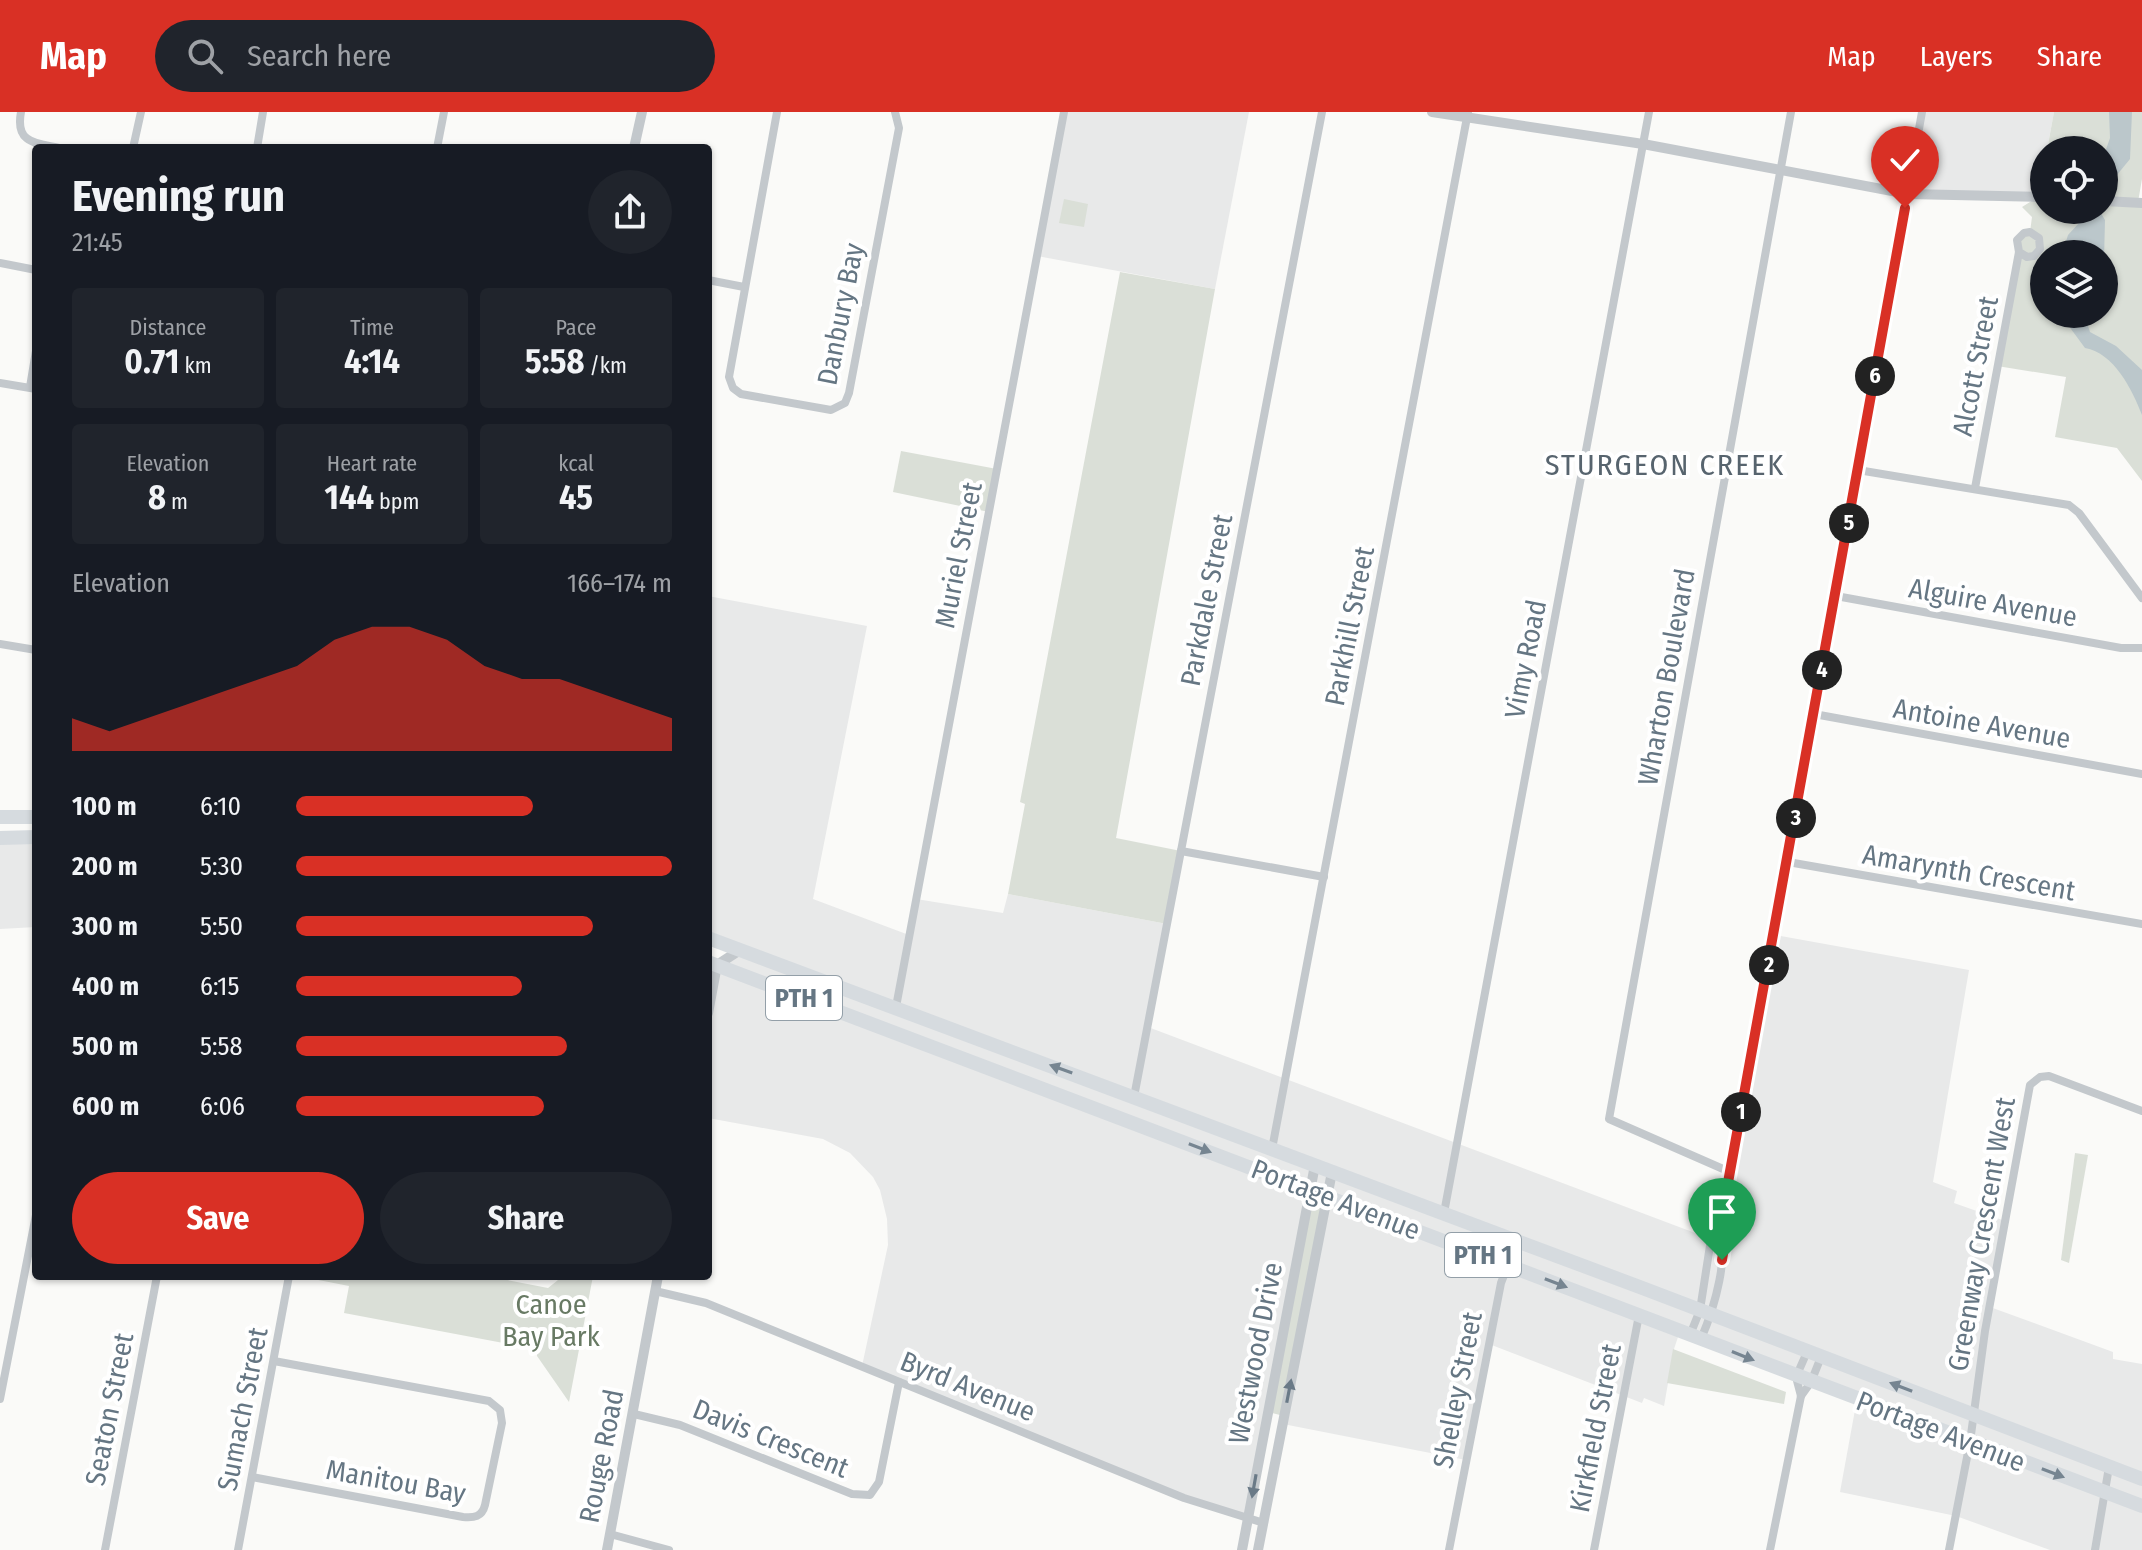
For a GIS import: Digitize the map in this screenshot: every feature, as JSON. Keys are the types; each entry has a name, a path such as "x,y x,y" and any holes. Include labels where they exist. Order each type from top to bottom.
{"highway":[{"path":"0,817 32,817"},
{"path":"0,838 32,837"},
{"name":"Portage Avenue","path":"712,940 1513,1239 2142,1479"},
{"path":"712,948 724,944"},
{"name":"Portage Avenue","path":"712,963 2142,1506"}],"street":[{"path":"21,112 19,126 25,138 40,144"},
{"path":"134,144 141,112"},
{"path":"258,144 263,112"},
{"path":"438,144 444,112"},
{"path":"635,144 642,112"},
{"name":"Danbury Bay","path":"777,112 729,371 733,388 747,395 831,410 841,406 849,393 896,144 899,124 895,112"},
{"name":"Muriel Street","path":"896,1007 1064,112"},
{"name":"Parkdale Street","path":"1134,1097 1322,112"},
{"path":"1432,112 1468,115 1643,144 1908,194 2030,197"},
{"name":"Vimy Road","path":"1444,1213 1649,112"},
{"name":"Wharton Boulevard","path":"1730,1172 1609,1119 1791,112"},
{"path":"1706,1312 1711,1239 1721,1221 1922,112"},
{"name":"Parkhill Street","path":"1272,1149 1468,115"},
{"path":"2118,202 2140,203"},
{"name":"Alcott Street","path":"1975,488 2019,252"},
{"path":"0,263 32,269"},
{"path":"712,281 744,287"},
{"path":"0,383 32,388"},
{"path":"1858,470 2069,505 2079,513 2142,598"},
{"name":"Alguire Avenue","path":"1836,596 2121,648 2142,648"},
{"path":"0,644 32,649"},
{"name":"Antoine Avenue","path":"1814,714 2142,774"},
{"path":"1181,851 1324,877"},
{"name":"Amarynth Crescent","path":"1788,862 2142,924"},
{"path":"712,963 740,950"},
{"name":"Greenway Crescent West","path":"1973,1415 1985,1331 2030,1085 2040,1077 2049,1076 2142,1111"},
{"name":"Westwood Drive","path":"1242,1550 1315,1165"},
{"name":"Westwood Drive","path":"1258,1550 1332,1172"},
{"path":"1696,1337 1725,1242 1721,1221"},
{"path":"0,1399 32,1235"},
{"name":"Shelley Street","path":"1449,1550 1501,1283 1513,1239"},
{"name":"Seaton Street","path":"105,1550 156,1280"},
{"name":"Sumach Street","path":"238,1550 288,1280"},
{"name":"Rouge Road","path":"607,1550 657,1280"},
{"name":"Byrd Avenue","path":"655,1291 706,1303 1198,1503 1264,1523"},
{"name":"Kirkfield Street","path":"1594,1550 1639,1315"},
{"path":"1801,1396 1796,1377 1814,1354"},
{"path":"1770,1550 1801,1396 1811,1382 1814,1354"},
{"name":"Manitou Bay","path":"252,1477 476,1517 485,1505 502,1423 500,1410 489,1401 274,1361"},
{"name":"Davis Crescent","path":"634,1414 680,1425 864,1497 878,1485 899,1382"},
{"path":"1949,1550 1973,1415"},
{"path":"2095,1550 2109,1467"},
{"path":"610,1534 669,1550"}],"shaded area":[{"path":"1064,112 1249,112 1215,289 1037,256"},
{"path":"1922,112 2054,112 2050,136 2030,136 2030,197 1908,194"},
{"path":"2109,112 2132,112 2130,159 2118,174 2118,136 2110,136"},
{"path":"2078,224 2105,224 2104,240 2066,240"},
{"path":"2070,328 2089,328 2090,332 2116,346 2142,370 2142,415 2121,374 2105,357 2085,348"},
{"path":"712,597 867,626 813,899 909,935 916,899 1003,913 1008,894 1167,924 1148,1027 1711,1239 1721,1220 1775,935 1969,970 1933,1182 1957,1191 1954,1203 2005,1221 1990,1307 2113,1352 2113,1359 2142,1364 2142,1550 2050,1550 1956,1516 1840,1492 1857,1399 1680,1331 1664,1406 1644,1398 1642,1403 1489,1344 1466,1460 1283,1424 1310,1190 1249,1517 1207,1506 862,1366 888,1245 887,1219 880,1190 873,1177 850,1153 823,1139 712,1119 712,992 717,965 740,950 712,940"},
{"path":"32,837 32,927 0,929 0,838"}],"green space":[{"path":"2054,112 2142,112 2142,179 2138,202 2142,203 2142,481 2117,448 2055,437 2066,377 1997,366 2019,252 2016,244 2030,232 2031,224 2118,224 2118,136 2050,136"},
{"path":"1064,199 1088,204 1084,227 1059,223"},
{"path":"2030,202 2030,215 2022,207"},
{"path":"1120,272 1215,289 1116,838 1181,851 1167,924 1008,894 1025,804 1020,802"},
{"path":"901,451 997,469 989,512 893,492"},
{"path":"2075,1153 2088,1155 2069,1263 2061,1260"},
{"path":"1310,1190 1327,1196 1284,1416 1268,1412"},
{"name":"Canoe Bay Park","path":"318,1280 507,1280 548,1288 558,1280 592,1280 569,1402 537,1356 536,1349 344,1313 349,1286"},
{"path":"1673,1349 1786,1392 1784,1404 1667,1383"}],"district":[{"name":"STURGEON CREEK","path":"1665,465"}],"route":[{"path":"1722,1260 1725,1242 1721,1221 1905,208"}]}
